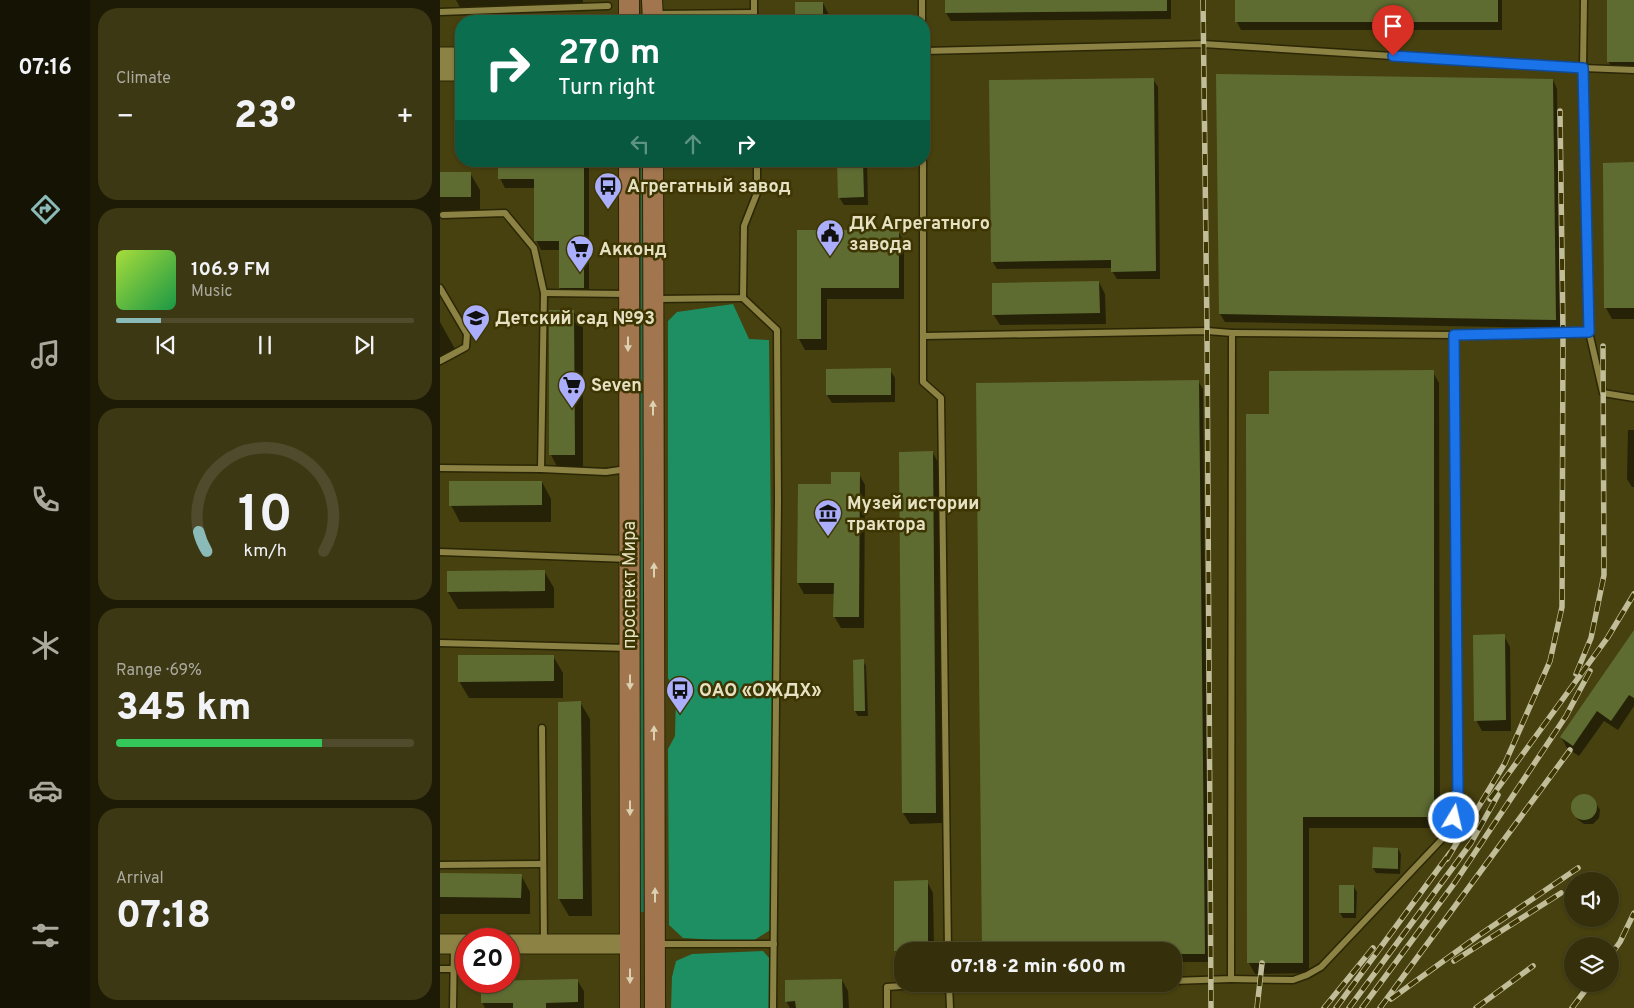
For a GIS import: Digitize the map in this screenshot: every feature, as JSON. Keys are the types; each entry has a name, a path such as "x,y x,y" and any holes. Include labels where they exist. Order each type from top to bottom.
{"main road":[{"path":"629,0 629,15"},
{"name":"проспект Мира","path":"629,167 630,1008"},
{"name":"проспект Мира","path":"653,167 655,1008"},
{"path":"629,944 655,944"}],"street":[{"path":"440,58 455,57"},
{"path":"440,71 455,71"},
{"path":"520,944 629,944"}],"lane":[{"path":"652,12 754,13 754,0"},
{"path":"922,0 922,15"},
{"path":"1584,0 1583,68 1589,332 1603,393 1634,398"},
{"path":"440,12 608,6"},
{"path":"930,51 1203,44 1634,70"},
{"path":"757,167 757,194 744,226 744,298 776,330 778,500 773,1008"},
{"path":"923,167 923,382 941,398 948,942"},
{"path":"444,215 505,213 534,248 544,293 541,469"},
{"path":"440,288 468,334 466,347 440,361"},
{"path":"544,293 628,294"},
{"path":"653,299 744,298"},
{"path":"924,336 1207,331 1232,333 1454,335 1589,332"},
{"path":"1231,979 1232,333"},
{"path":"1182,980 1293,980 1308,975 1321,967 1444,837 1454,818 1458,801 1454,335"},
{"path":"440,468 606,472 628,469"},
{"path":"440,552 629,559"},
{"path":"440,643 629,648"},
{"path":"542,728 544,944"},
{"path":"440,865 543,864"},
{"path":"453,944 453,1008"},
{"path":"655,944 774,944"},
{"path":"440,970 454,969"},
{"path":"887,1008 887,986 894,986"},
{"path":"949,992 950,1008"}],"green space":[{"path":"641,167 646,167 645,912 640,912"},
{"path":"733,304 749,339 769,340 775,927 751,942 683,938 669,925 668,749 675,736 676,694 668,678 668,321 677,312"},
{"path":"763,951 771,960 769,1008 671,1008 672,977 676,961 692,954"}],"building":[{"path":"945,0 1167,0 1167,11 945,13"},
{"path":"1235,0 1498,0 1498,22 1235,22"},
{"path":"1607,0 1634,0 1634,62 1607,62"},
{"path":"795,2 823,2 823,15 795,15"},
{"path":"1216,74 1553,79 1556,320 1219,314"},
{"path":"1154,78 1156,271 1111,272 1111,260 991,262 989,80"},
{"path":"1634,162 1634,308 1604,308 1603,163"},
{"path":"498,167 584,167 584,288 559,288 559,241 534,241 534,179 498,179"},
{"path":"837,167 863,167 864,197 838,198"},
{"path":"440,172 471,172 471,197 440,197"},
{"path":"797,230 899,230 899,288 821,288 821,339 797,339"},
{"path":"1099,281 1100,313 992,315 992,283"},
{"path":"549,310 574,310 575,455 549,455"},
{"path":"891,368 891,395 826,395 826,369"},
{"path":"1434,370 1434,817 1303,817 1303,963 1247,963 1246,414 1269,414 1269,371"},
{"path":"1199,380 1205,954 1182,954 1182,942 982,942 976,383"},
{"path":"933,451 936,813 902,813 899,452"},
{"name":"Музей истории трактора","path":"831,472 860,472 859,617 833,617 834,583 797,583 798,484 831,484"},
{"path":"449,481 542,481 542,505 449,506"},
{"path":"545,570 545,591 447,592 447,571"},
{"path":"1634,630 1634,698 1629,695 1611,721 1597,711 1573,746 1560,737"},
{"path":"1505,634 1506,720 1474,721 1473,635"},
{"path":"458,655 554,655 554,681 458,682"},
{"path":"864,659 865,711 854,711 853,660"},
{"path":"581,701 583,899 558,899 558,702"},
{"path":"1584,794 1593,798 1597,807 1593,816 1584,820 1575,816 1571,807 1575,798"},
{"path":"1373,847 1398,848 1398,869 1372,868"},
{"path":"440,873 522,874 521,898 440,897"},
{"path":"928,880 928,942 894,942 894,881"},
{"path":"1339,885 1354,885 1354,913 1339,913"},
{"path":"578,979 578,1002 546,1003 546,1008 513,1008 513,1003 481,1003 481,993 520,993 520,980"},
{"path":"842,979 843,1008 796,1008 795,1001 785,1002 785,980"}],"railway":[{"path":"1203,0 1211,1008"},
{"path":"1447,859 1505,763 1550,661 1562,607 1563,334 1560,111"},
{"path":"1576,674 1591,638 1604,575 1603,346"},
{"path":"1490,799 1608,637 1634,594"},
{"path":"1362,1008 1456,881 1566,716 1590,671"},
{"path":"1380,1008 1570,750"},
{"path":"1349,1008 1471,843 1498,795"},
{"path":"1336,1008 1450,853"},
{"path":"1391,999 1478,936 1578,868"},
{"path":"1454,961 1561,893"},
{"path":"1619,943 1634,913"},
{"path":"1324,1008 1373,948"},
{"path":"1257,1008 1262,963"},
{"path":"1476,1008 1533,966"},
{"path":"1572,1008 1584,992"}],"place":[{"name":"Агрегатный завод","path":"608,210"},
{"name":"ДК Агрегатного завода","path":"830,257"},
{"name":"Акконд","path":"580,273"},
{"name":"Детский сад №93","path":"476,342"},
{"name":"Seven","path":"572,409"},
{"name":"Музей истории трактора","path":"828,537"},
{"name":"ОАО «ОЖДХ»","path":"680,714"}],"route":[{"path":"1393,56 1583,68 1589,332 1454,335 1458,801 1454,818"}]}
